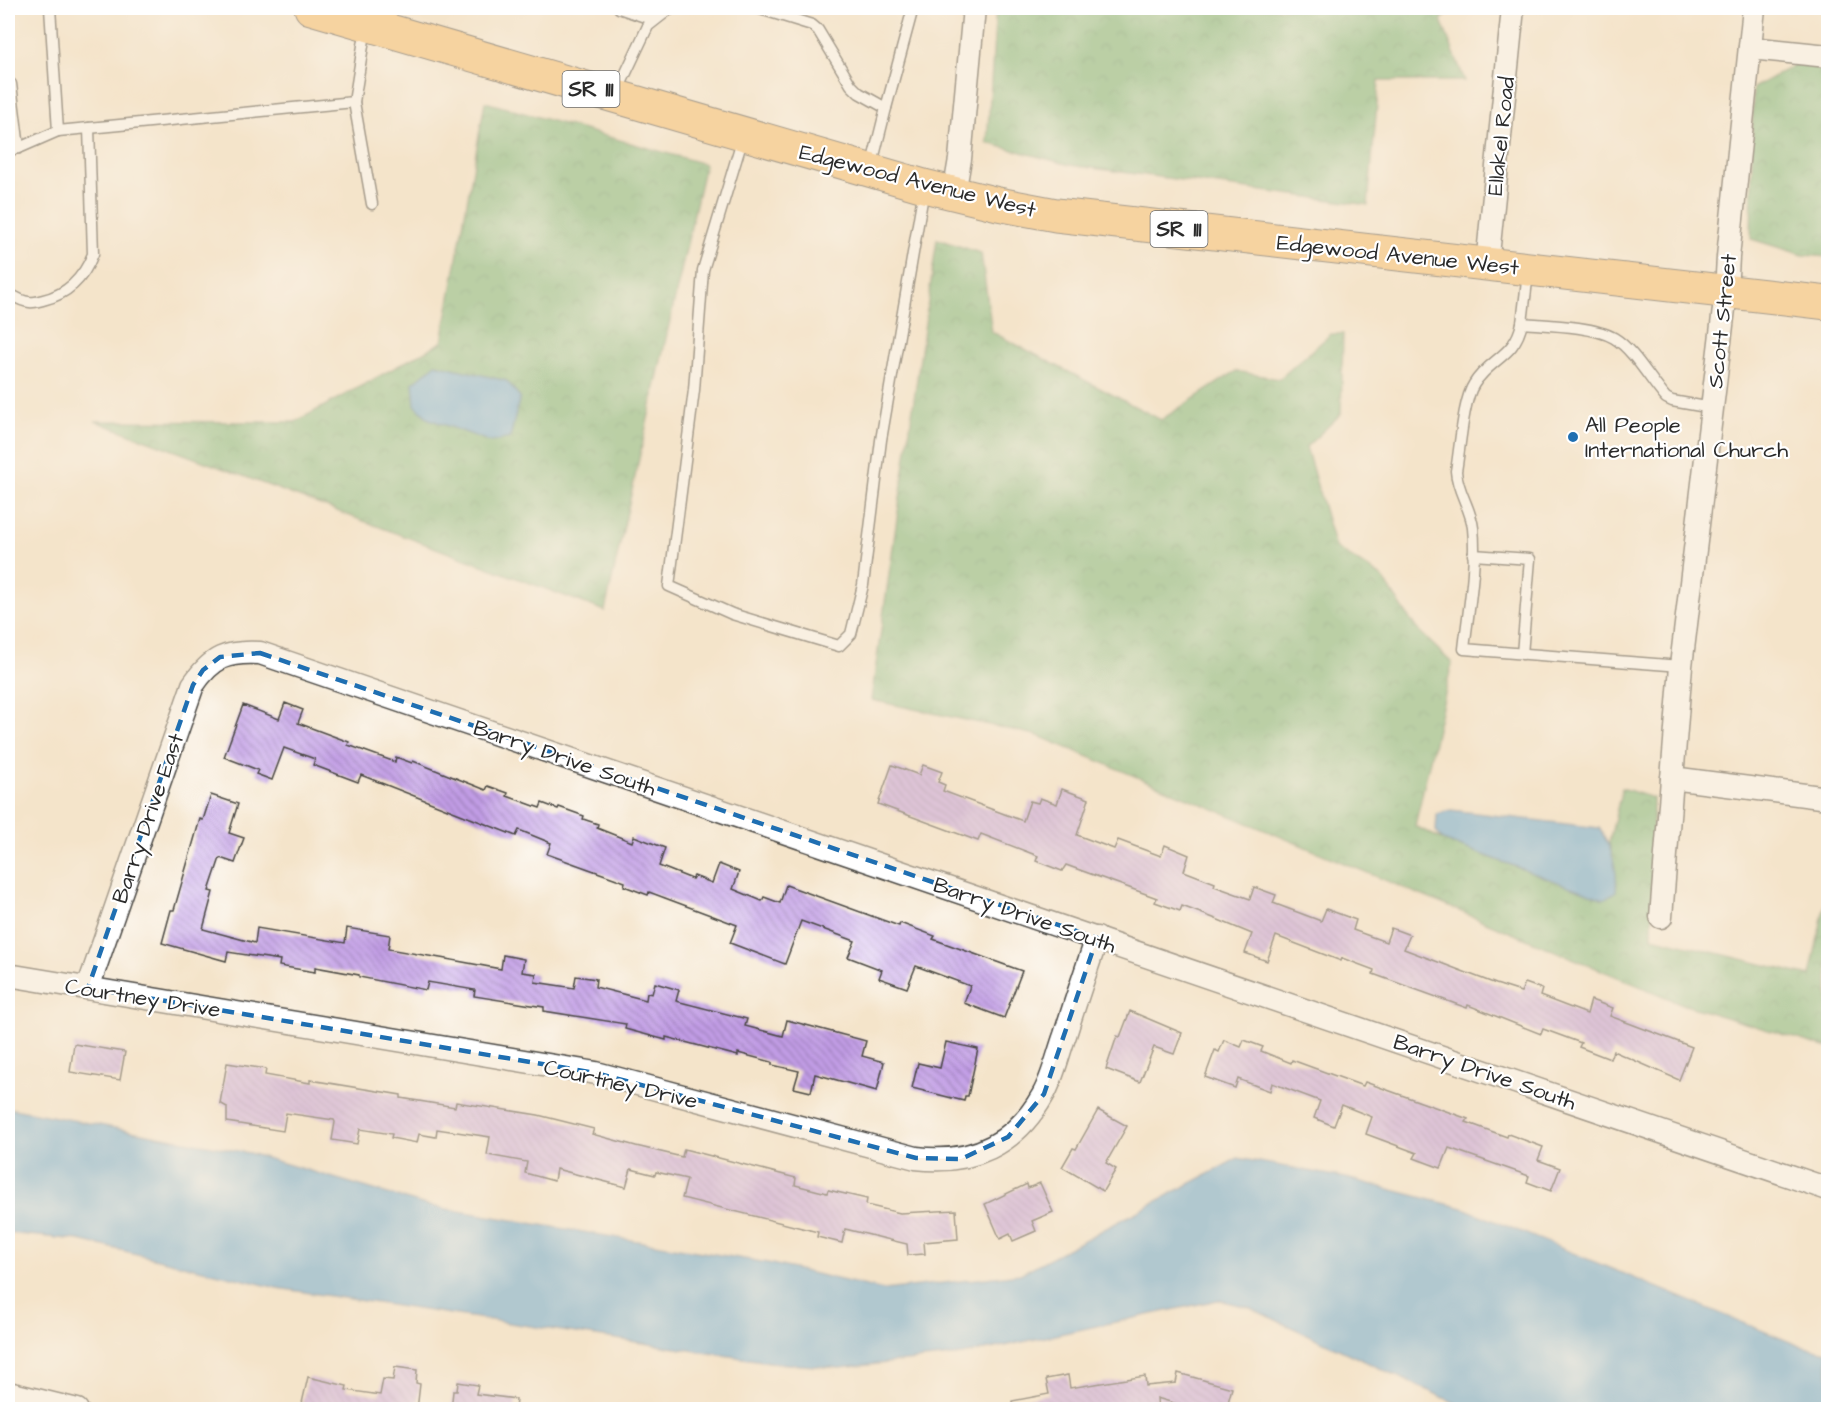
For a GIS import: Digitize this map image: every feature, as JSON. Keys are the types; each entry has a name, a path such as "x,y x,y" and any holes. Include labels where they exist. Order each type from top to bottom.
{"main road":[{"name":"Edgewood Avenue West","path":"311,8 367,20 870,171 939,190 1056,215 1828,303"}],"street":[{"path":"939,190 960,159 974,8"},
{"name":"Ellakel Road","path":"1487,265 1513,8"},
{"name":"Scott Street","path":"1661,917 1681,666 1726,292 1754,8"},
{"path":"1750,48 1828,56"},
{"name":"Barry Drive South","path":"220,657 239,652 260,653 1828,1189"},
{"name":"Barry Drive East","path":"88,988 193,685 203,670 220,657"},
{"path":"1672,778 1828,798"},
{"name":"Courtney Drive","path":"8,975 596,1073 916,1158 935,1160 960,1159 986,1150 1008,1137 1028,1118 1044,1094 1097,938"},
{"path":"8,1393 77,1410"}],"lane":[{"path":"50,8 58,131"},
{"path":"619,8 654,20"},
{"path":"615,96 643,35 654,20 670,8"},
{"path":"757,8 812,25 819,30 850,85 858,93 886,108"},
{"path":"870,171 913,8"},
{"path":"367,20 354,102 372,204"},
{"path":"8,84 11,84 13,149 58,131 354,102"},
{"path":"8,293 30,303 50,298 72,287 88,267 93,254 89,128"},
{"path":"744,134 703,270 694,390 669,586 732,614 839,646 851,633 863,585 881,440 939,190"},
{"path":"1529,269 1522,323 1515,344 1477,379 1469,393 1456,471 1472,522 1473,555 1464,649 1681,666"},
{"path":"1522,323 1590,330 1614,338 1628,350 1666,398 1712,408"},
{"path":"1473,555 1530,559 1522,654"}],"highlighted area":[{"path":"260,653 1097,938 1044,1094 1008,1137 961,1159 916,1158 596,1073 88,988 193,685 203,670 220,657"}],"green space":[{"path":"996,8 1455,8 1441,20 1465,81 1379,81 1368,205 1070,165 987,143"},
{"path":"1796,64 1828,67 1828,257 1803,255 1751,239 1753,88"},
{"path":"485,102 705,164 605,611 95,421 295,422 442,342"},
{"path":"937,239 981,253 992,332 1161,420 1236,371 1279,379 1331,334 1343,334 1341,414 1306,447 1335,547 1382,577 1416,628 1452,663 1415,826 1443,840 1596,896 1617,883 1609,842 1622,788 1653,798 1652,937 1810,976 1828,888 1828,1048 1685,1005 1036,735 871,700"}],"water":[{"path":"436,364 507,381 520,397 510,438 491,442 429,419 415,405 413,383"},
{"path":"1451,810 1599,828 1613,858 1616,891 1604,899 1443,840 1436,831 1437,814"},
{"path":"8,1108 249,1153 429,1206 768,1263 884,1290 1020,1274 1238,1158 1346,1178 1463,1208 1800,1346 1828,1352 1828,1409 1468,1409 1248,1307 1218,1300 962,1355 840,1368 776,1363 277,1288 79,1240 8,1233"}],"building":[{"path":"285,703 303,710 298,723 349,742 348,745 395,762 396,757 412,763 413,761 486,790 488,786 508,793 507,796 540,808 542,803 558,809 559,807 584,816 583,819 598,824 597,828 632,842 634,836 665,848 659,866 692,879 694,876 712,883 719,864 739,872 733,889 762,901 764,897 780,903 786,885 899,926 900,923 935,936 933,939 1022,971 1004,1018 964,1003 970,986 916,966 907,988 879,978 882,970 848,957 855,941 801,921 785,964 730,943 737,925 649,892 648,895 624,886 625,882 547,854 551,843 519,830 516,836 361,775 358,782 313,765 315,759 284,748 272,780 256,774 258,770 224,757 243,705 279,719"},
{"path":"892,765 919,775 923,765 942,772 938,782 945,785 943,791 1023,821 1030,801 1038,803 1040,798 1057,804 1062,789 1089,799 1077,835 1114,849 1118,840 1161,856 1165,845 1189,855 1184,871 1215,883 1214,886 1250,899 1254,887 1276,895 1273,903 1321,921 1326,909 1356,920 1353,930 1386,942 1391,928 1410,935 1404,949 1521,992 1525,983 1542,989 1540,996 1587,1014 1591,1000 1613,1008 1610,1016 1692,1047 1679,1080 1613,1051 1610,1059 1579,1047 1581,1043 1543,1029 1541,1034 1468,1005 1467,1008 1373,974 1374,970 1342,958 1341,961 1276,936 1267,961 1245,953 1252,934 1216,919 1182,906 1180,911 1155,902 1157,898 1066,865 1062,871 1036,861 1038,856 981,834 978,841 878,804"},
{"path":"211,795 238,804 229,833 244,838 235,863 220,858 209,891 213,892 203,929 255,943 257,928 345,943 347,928 390,935 388,949 501,969 503,955 524,959 522,972 536,974 535,982 574,988 576,976 596,979 595,987 646,1000 647,993 652,994 655,983 679,990 676,1001 747,1019 745,1026 783,1036 787,1020 866,1041 862,1056 884,1062 877,1091 815,1074 811,1092 794,1088 799,1071 772,1065 772,1062 738,1053 738,1056 666,1037 666,1040 625,1029 626,1024 544,1011 544,1007 474,996 475,990 428,982 426,990 315,967 315,972 279,966 280,960 228,952 226,961 162,943 171,910 174,910 200,819 203,820"},
{"path":"1130,1011 1182,1033 1174,1054 1154,1047 1140,1082 1106,1069 1117,1036 1120,1037"},
{"path":"1224,1040 1241,1047 1244,1040 1263,1047 1261,1051 1291,1063 1292,1060 1363,1086 1365,1082 1468,1119 1466,1122 1507,1137 1508,1134 1543,1147 1538,1160 1560,1168 1551,1191 1527,1182 1529,1176 1449,1148 1441,1168 1414,1158 1417,1153 1366,1134 1372,1117 1342,1105 1334,1126 1314,1118 1320,1101 1272,1083 1270,1091 1238,1079 1235,1088 1205,1077 1215,1050 1219,1052"},
{"path":"946,1042 978,1049 968,1096 965,1096 964,1101 912,1088 918,1063 940,1068"},
{"path":"74,1044 125,1052 120,1080 70,1072"},
{"path":"227,1063 266,1069 265,1075 310,1083 310,1080 401,1095 401,1098 455,1107 456,1102 538,1115 594,1129 592,1134 636,1146 682,1157 684,1149 796,1178 795,1185 867,1199 866,1205 900,1213 956,1210 958,1239 924,1242 925,1254 908,1255 907,1244 845,1229 842,1243 817,1237 818,1232 682,1198 687,1179 656,1172 655,1175 631,1169 626,1187 556,1169 554,1181 525,1173 527,1162 487,1155 490,1137 437,1129 436,1137 419,1134 417,1143 391,1138 392,1134 360,1129 357,1144 332,1140 334,1120 286,1113 283,1131 227,1122 227,1107 220,1103"},
{"path":"1098,1110 1127,1126 1106,1163 1116,1169 1103,1191 1062,1167 1073,1148 1076,1149"},
{"path":"1040,1183 1053,1212 1032,1221 1036,1231 1013,1241 1010,1234 1000,1239 985,1204 1027,1184 1028,1188"},
{"path":"395,1367 417,1370 416,1383 420,1384 417,1410 331,1410 302,1403 308,1377 347,1386 346,1390 380,1395 383,1379 393,1380"},
{"path":"1178,1373 1232,1388 1226,1410 1198,1410 1157,1398 1158,1410 1013,1410 1012,1401 1049,1394 1046,1379 1068,1375 1070,1388 1145,1376 1146,1386 1176,1383"},
{"path":"458,1382 478,1385 476,1394 516,1399 515,1410 451,1410 453,1391 457,1391"}],"place":[{"name":"All People International Church","path":"1573,437"}]}
